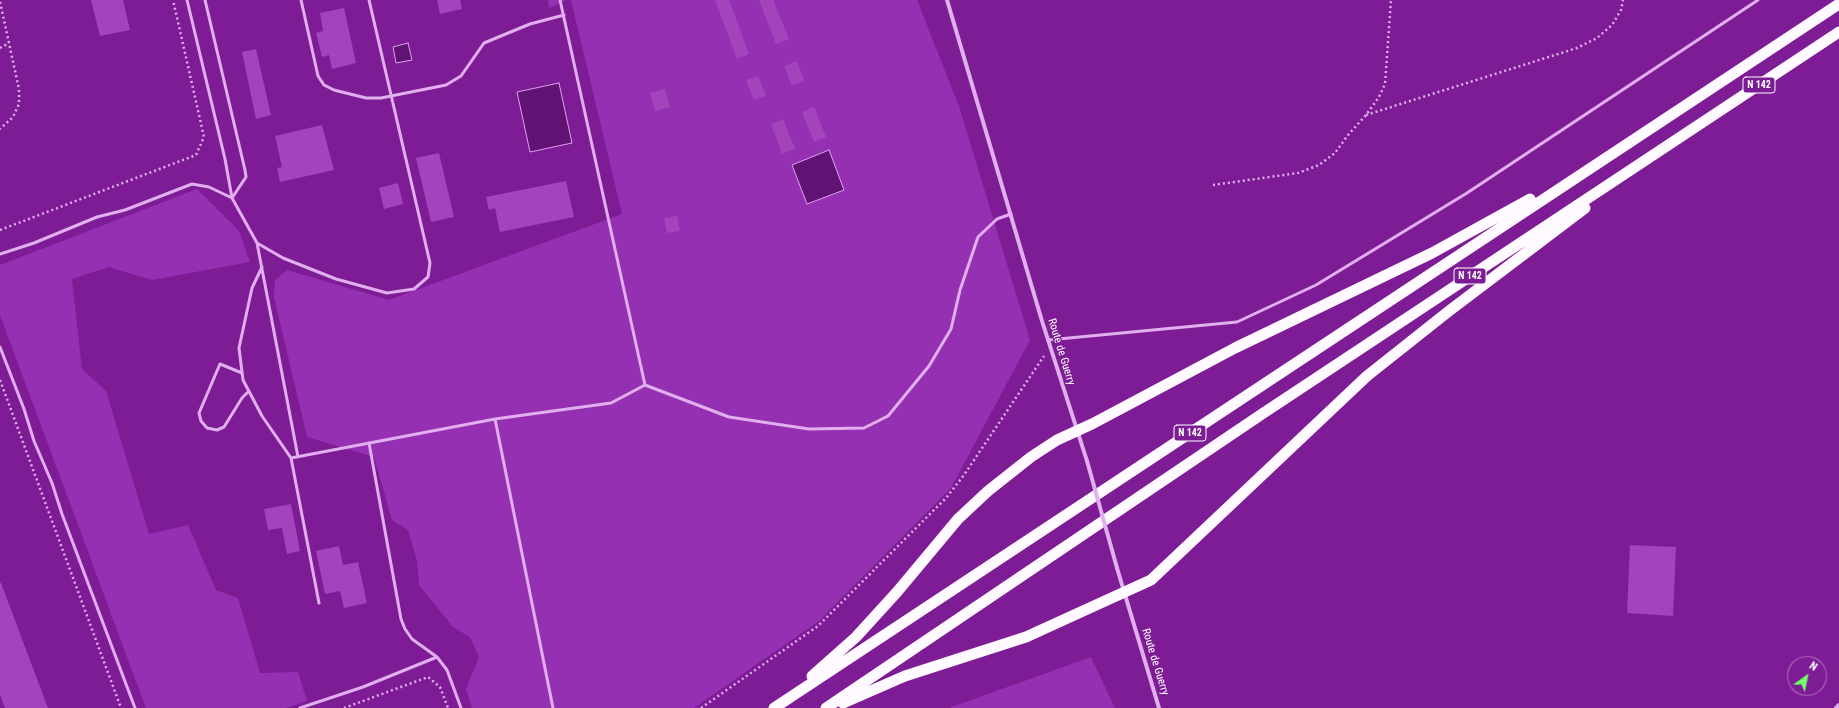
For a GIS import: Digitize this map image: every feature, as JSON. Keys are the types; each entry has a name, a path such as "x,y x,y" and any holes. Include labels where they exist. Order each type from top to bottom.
{"highway":[{"name":"N 142","path":"778,706 1599,161 1839,4"},
{"name":"N 142","path":"826,708 1262,414 1839,32"},
{"path":"832,708 905,676 1026,637 1151,580 1367,376 1449,311 1679,138"},
{"path":"778,706 856,637 897,592 958,519 988,490 1031,457 1057,440 1235,348 1432,253 1599,161"}],"street":[{"name":"Route de Guerry","path":"947,0 1050,348 1087,461 1159,708"},
{"path":"1836,708 1839,705"}],"lane":[{"path":"186,0 225,159 232,198 257,243 298,457"},
{"path":"205,0 246,177 232,198"},
{"path":"301,0 318,76 324,85 334,90 366,98 391,96 446,85 461,76 484,43 530,24 564,15"},
{"path":"257,243 283,258 336,279 387,292 414,289 428,277 430,263 369,0"},
{"path":"560,0 645,385"},
{"path":"1048,340 1237,322 1316,285 1467,193 1758,0"},
{"path":"0,254 34,243 96,217 125,210 192,184 209,187 232,198"},
{"path":"291,458 495,419 611,403 645,385 729,417 809,429 864,428 888,416 929,366 951,329 960,290 978,237 997,219 1011,214"},
{"path":"262,267 252,288 240,348 243,380 262,416 291,458 319,603"},
{"path":"0,347 135,708"},
{"path":"242,373 220,364 199,413 201,421 207,428 217,430 224,428 242,398 249,391"},
{"path":"495,419 553,708"},
{"path":"369,443 401,619 405,629 412,639 437,657 447,670 461,708"},
{"path":"300,708 363,687 437,657"}],"path":[{"path":"0,230 196,155 204,137 173,0"},
{"path":"1213,185 1298,173 1319,165 1335,153 1348,135 1366,116 1379,98 1385,84 1391,0"},
{"path":"1366,116 1577,48 1597,38 1612,25 1621,10 1623,0"},
{"path":"0,2 19,89 19,104 13,117 0,129"},
{"path":"0,48 9,43"},
{"path":"701,708 818,626 946,498 1050,348"},
{"path":"0,380 120,708"},
{"path":"344,708 428,677 440,687 448,708"}],"shaded area":[{"path":"548,0 567,0 549,8"},
{"path":"571,0 917,0 959,106 1030,340 951,488 819,621 694,708 472,708 466,689 479,657 470,637 453,627 419,585 417,561 408,530 392,520 374,457 307,437 274,297 275,280 287,270 389,300 622,214"},
{"path":"408,43 412,60 396,63 393,47"},
{"path":"559,83 572,143 530,152 517,92"},
{"path":"829,150 844,190 807,204 792,165"},
{"path":"197,189 239,231 250,262 152,280 109,267 72,279 82,369 106,391 149,534 188,525 216,590 238,598 260,673 298,672 307,701 286,708 146,708 0,315 0,265"},
{"path":"1091,657 1115,708 949,708"}],"building":[{"path":"91,0 123,0 130,30 100,36"},
{"path":"437,0 460,0 462,9 440,14"},
{"path":"715,0 729,0 749,54 737,59"},
{"path":"759,0 773,0 789,39 776,44"},
{"path":"344,8 356,63 332,69 329,55 322,57 316,33 323,31 320,13"},
{"path":"256,49 271,115 256,119 242,52"},
{"path":"797,61 804,81 792,86 784,66"},
{"path":"758,76 766,96 754,100 746,80"},
{"path":"665,89 670,107 655,111 650,93"},
{"path":"814,107 826,137 814,142 802,112"},
{"path":"783,119 795,149 782,154 771,124"},
{"path":"322,125 334,170 280,182 277,168 282,167 275,136"},
{"path":"439,153 454,217 431,222 416,158"},
{"path":"566,181 574,217 500,232 495,208 489,210 486,197"},
{"path":"398,183 403,204 384,209 379,188"},
{"path":"677,216 680,231 667,233 664,218"},
{"path":"291,504 300,551 287,554 282,528 268,530 264,509"},
{"path":"1630,545 1676,547 1673,616 1627,613"},
{"path":"339,546 343,565 358,562 367,603 344,608 340,591 325,594 316,551"},
{"path":"0,583 48,708 5,708 0,695"}]}
